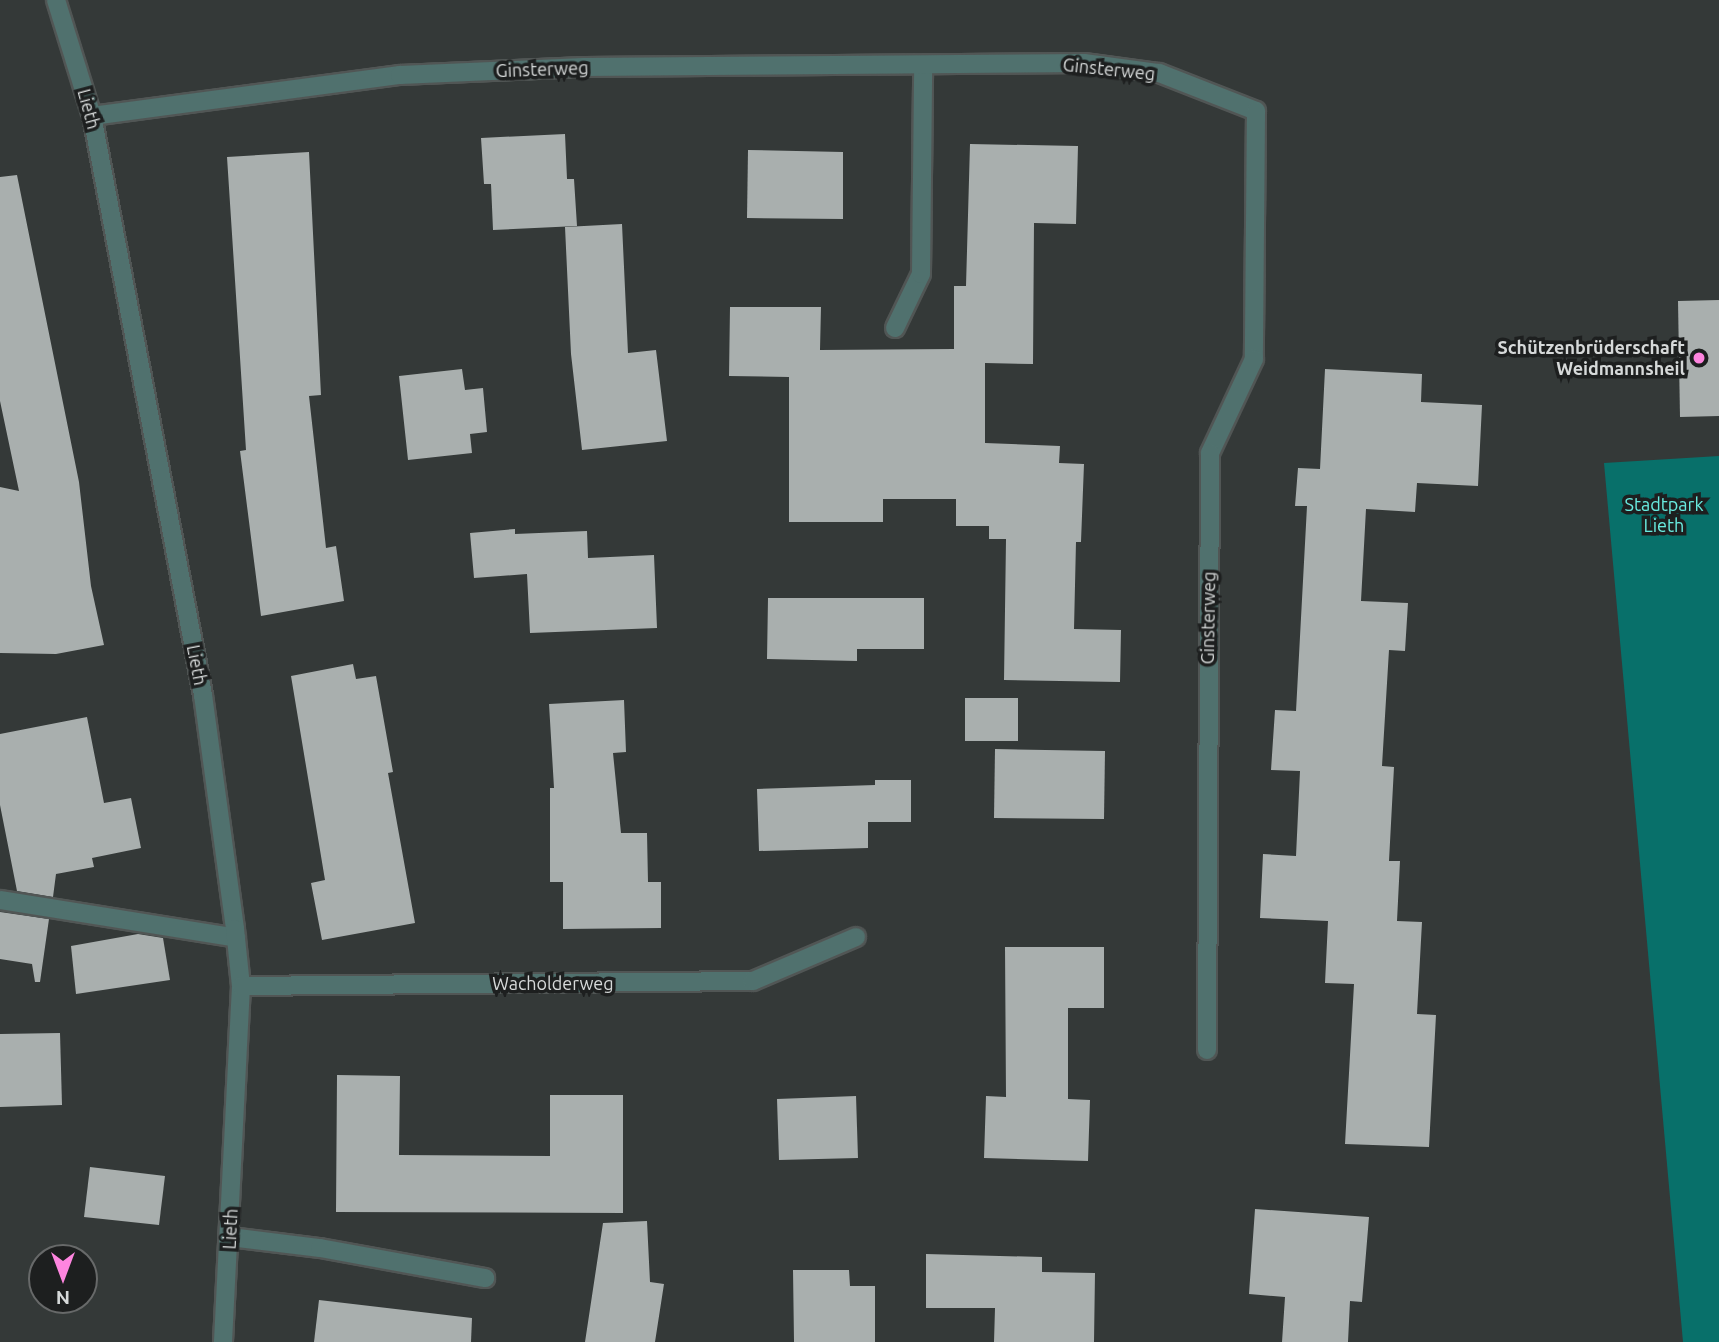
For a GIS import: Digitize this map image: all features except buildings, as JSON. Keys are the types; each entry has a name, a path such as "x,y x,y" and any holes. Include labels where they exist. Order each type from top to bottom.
{"street":[{"name":"Lieth","path":"56,0 92,116 202,695 236,938 241,986 223,1342"},
{"name":"Ginsterweg","path":"92,116 400,75 584,67 1084,63 1159,73 1256,111 1254,359 1210,453 1207,1050"},
{"path":"895,328 921,274 923,66"},
{"path":"0,900 236,938"},
{"name":"Wacholderweg","path":"241,986 753,981 856,937"},
{"path":"230,1237 320,1248 485,1278"}],"green space":[{"name":"Stadtpark Lieth","path":"1719,456 1719,1342 1683,1342 1604,463"}],"place":[{"name":"Schützenbrüderschaft Weidmannsheil","path":"1699,358"}]}
